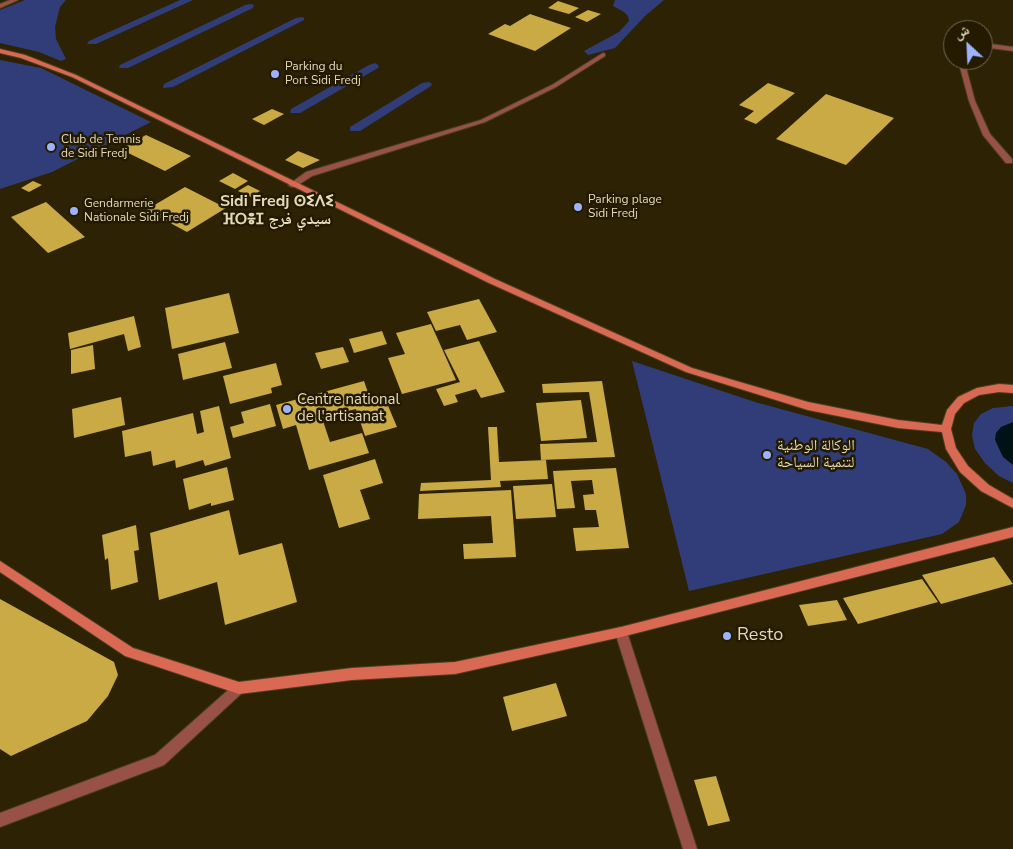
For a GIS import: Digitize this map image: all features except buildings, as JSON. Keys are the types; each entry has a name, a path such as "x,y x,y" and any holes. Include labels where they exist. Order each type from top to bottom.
{"main road":[{"path":"0,51 23,56 74,76 292,185 492,281 690,370 808,406 898,424 946,430"},
{"path":"1013,389 999,388 977,392 960,400 950,413 946,430 951,449 964,470 985,488 1013,504"},
{"path":"0,566 129,652 239,688 352,674 455,668 622,632 1013,532"}],"street":[{"path":"0,6 15,0"},
{"path":"993,46 1013,49"},
{"path":"292,185 309,174 483,121 554,86 603,55"},
{"path":"964,70 972,101 987,135 1010,161"},
{"path":"622,632 690,849"},
{"path":"0,820 159,760 239,688"}],"shaded area":[{"path":"25,0 66,0 60,7 55,27 56,39 66,59 61,61 39,52 0,43 0,10"},
{"path":"180,0 193,0 96,44 87,44 89,41"},
{"path":"615,0 664,0 645,16 615,48 588,55 584,51 619,32 629,21 628,16 624,12 613,6"},
{"path":"245,5 254,5 253,8 128,68 119,68 120,65"},
{"path":"302,17 304,20 173,87 163,88 164,84 296,18"},
{"name":"Club de Tennis de Sidi Fredj","path":"0,60 41,68 151,122 52,172 0,189"},
{"path":"375,63 379,66 378,68 300,113 290,113 291,109"},
{"path":"429,82 432,84 431,86 360,131 350,131 350,127 422,83"},
{"path":"632,361 755,402 928,449 946,462 957,474 966,494 966,505 959,522 942,534 689,591"},
{"path":"1013,406 1013,483 999,476 985,463 975,449 972,435 974,423 981,414 993,408"},
{"path":"1013,422 1013,465 1003,457 995,440 996,433 1001,427"}],"place":[{"name":"Parking du Port Sidi Fredj","path":"275,74"},
{"name":"Club de Tennis de Sidi Fredj","path":"51,147"},
{"name":"Parking plage Sidi Fredj","path":"578,207"},
{"name":"Gendarmerie Nationale Sidi Fredj","path":"74,211"},
{"name":"Centre national de l'artisanat","path":"287,409"},
{"name":"الوكالة الوطنية لتنمية السياحة","path":"767,455"},
{"name":"Resto","path":"727,636"}],"district":[{"name":"Sidi Fredj ⵙⵉⴷⵉ ⴼⵔⴻⵊ سيدي فرج","path":"277,211"}]}
